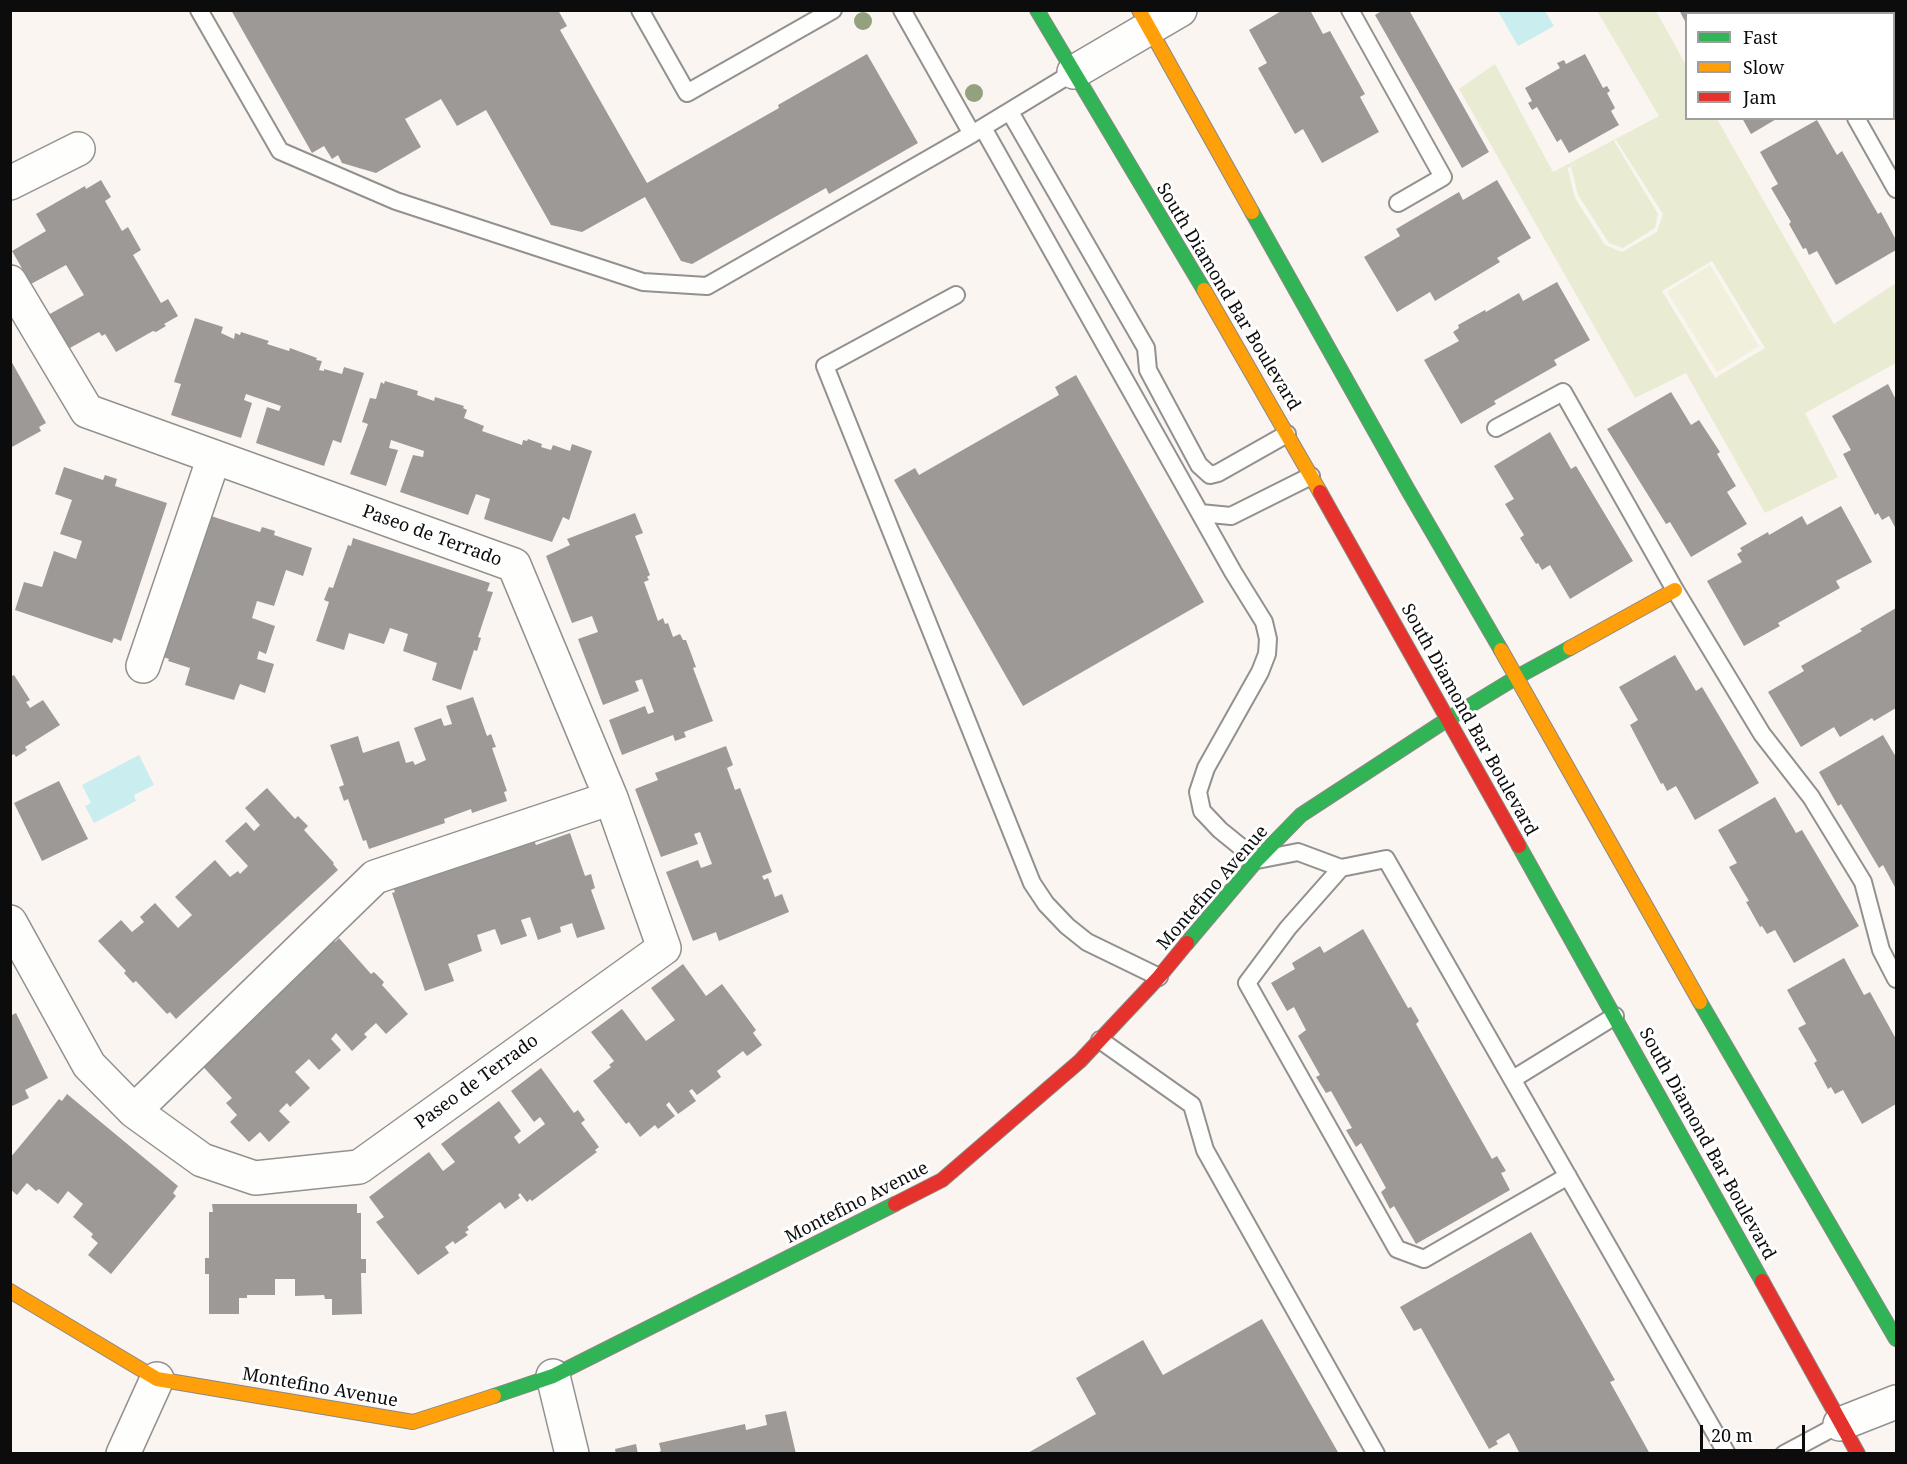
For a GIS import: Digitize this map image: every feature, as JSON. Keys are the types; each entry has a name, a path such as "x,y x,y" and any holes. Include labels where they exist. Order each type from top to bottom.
{"main road":[{"name":"South Diamond Bar Boulevard","path":"1037,10 1251,369 1858,1454"},
{"path":"1145,20 1408,490 1737,1068 1896,1339"},
{"name":"Montefino Avenue","path":"10,1291 157,1379 413,1422 553,1376 942,1180 1080,1061 1159,977 1257,860 1302,815 1448,718 1676,590"}],"street":[{"path":"1074,72 1145,20 1180,10"},
{"path":"10,183 78,149"},
{"name":"Paseo de Terrado","path":"10,282 87,411 514,565 611,798 664,948 359,1167 255,1178 202,1160 134,1112 89,1065 10,922"},
{"path":"143,666 214,457"},
{"path":"134,1112 375,877 611,798"},
{"path":"553,1376 572,1454"},
{"path":"123,1454 157,1379"},
{"path":"1840,1424 1896,1402"}],"lane":[{"path":"199,10 280,151 396,201 643,282 707,286 1010,112 1074,72"},
{"path":"640,10 687,93 832,10"},
{"path":"902,10 977,131 1264,622 1268,639 1267,654 1260,672 1206,768 1198,792 1202,810 1237,845 1257,860 1298,852 1341,868 1386,859 1727,1454"},
{"path":"1350,10 1443,177 1398,203"},
{"path":"1010,112 1146,348 1148,370 1199,465 1210,475 1218,473 1287,434"},
{"path":"1857,120 1896,189"},
{"path":"956,295 825,366 1032,883 1046,904 1067,926 1087,942 1159,977"},
{"path":"1496,428 1563,392 1676,590 1762,734 1811,797 1863,882 1881,950 1896,979"},
{"path":"1200,513 1231,516 1311,476"},
{"path":"1341,868 1288,928 1247,983 1397,1249 1424,1260 1568,1176"},
{"path":"1513,1078 1615,1016"},
{"path":"1100,1040 1192,1105 1205,1150 1376,1454"},
{"path":"1784,1454 1840,1424"}],"green space":[{"path":"1597,11 1656,11 1685,63 1685,120 1718,120 1834,324 1896,283 1896,363 1805,413 1838,477 1765,513 1686,373 1635,398 1459,89 1495,64 1553,172 1659,116","holes":["1616,140 1663,214 1657,232 1622,252 1605,245 1575,198 1568,168 1586,158 1571,167 1578,195 1609,243 1623,248 1655,228 1658,214 1614,141","1712,261 1765,348 1715,378 1662,291"]},
{"path":"1710,265 1759,346 1717,372 1667,292"}],"water":[{"path":"1498,11 1545,11 1554,26 1518,46"},
{"path":"139,755 154,785 134,795 136,801 94,823 85,806 91,803 82,785"}],"building":[{"path":"231,10 558,10 567,26 560,30 647,183 779,108 778,105 867,54 918,143 829,194 826,188 692,264 681,261 645,197 582,232 551,225 486,110 457,126 441,99 405,119 421,147 376,173 342,163 338,155 332,159 324,146 312,153"},
{"path":"1283,10 1310,10 1323,34 1330,31 1365,94 1360,97 1379,132 1322,163 1303,129 1295,134 1258,68 1267,63 1249,30"},
{"path":"1383,10 1409,10 1489,152 1462,168 1375,15"},
{"path":"1679,10 1762,10 1763,12 1685,12 1685,21"},
{"path":"1819,10 1896,10 1896,18 1895,12 1820,12"},
{"path":"1585,54 1603,88 1607,86 1610,91 1607,93 1615,108 1611,111 1619,125 1569,153 1561,139 1557,142 1537,107 1532,110 1528,103 1532,101 1525,88 1560,68 1557,63 1564,60 1566,64"},
{"path":"1743,120 1775,120 1751,134"},
{"path":"1817,120 1837,155 1842,151 1878,214 1881,212 1896,240 1896,250 1836,285 1817,251 1809,255 1806,248 1803,249 1789,224 1791,222 1771,188 1778,184 1760,152"},
{"path":"101,180 111,197 105,201 122,231 128,227 141,250 133,255 161,303 168,299 178,316 156,332 153,331 116,352 105,334 102,336 99,332 68,349 48,315 84,295 66,265 31,284 12,251 46,231 36,214 85,186 86,189"},
{"path":"1497,180 1531,238 1497,258 1500,262 1435,301 1430,292 1397,312 1364,257 1400,236 1396,229 1459,192 1463,200"},
{"path":"1557,282 1590,340 1554,360 1557,365 1494,401 1496,404 1461,424 1424,360 1459,341 1453,332 1459,328 1458,325 1519,293 1523,301"},
{"path":"195,318 223,327 221,333 234,339 235,333 240,335 241,332 269,341 267,344 289,351 290,348 317,358 316,360 322,361 319,370 324,371 324,369 342,374 344,367 364,373 341,443 333,440 324,466 256,443 267,407 279,411 281,406 246,394 244,400 252,403 241,438 171,415 181,384 174,382"},
{"path":"10,359 46,423 39,427 41,431 10,448"},
{"path":"1076,375 1204,602 1023,706 894,480 915,468 919,475 1059,395 1055,387"},
{"path":"385,381 418,391 417,395 434,401 435,397 464,406 463,408 467,410 464,418 484,426 482,431 522,445 523,440 528,439 551,450 553,445 570,451 572,444 592,451 569,520 563,517 552,542 484,519 490,499 476,494 468,515 400,492 413,455 423,457 424,451 391,440 389,448 398,450 386,486 350,474 368,424 362,422 370,398 376,399 381,382 384,384"},
{"path":"1888,384 1896,400 1896,529 1889,516 1882,520 1878,513 1875,515 1843,454 1851,450 1832,416"},
{"path":"1671,392 1691,425 1699,420 1720,452 1717,454 1736,486 1727,492 1747,524 1691,557 1670,522 1666,524 1607,429"},
{"path":"1550,432 1571,469 1576,466 1633,561 1570,599 1550,565 1542,570 1520,538 1524,535 1505,504 1514,499 1494,466"},
{"path":"64,467 103,480 105,475 117,479 115,486 167,503 121,641 114,638 112,643 15,610 24,582 42,587 54,551 76,559 82,541 60,534 72,500 55,494"},
{"path":"1841,506 1872,562 1836,581 1840,588 1778,623 1780,626 1744,646 1707,581 1742,562 1737,554 1742,551 1740,548 1768,532 1769,535 1802,516 1807,525"},
{"path":"635,513 643,533 635,536 650,575 647,577 649,580 644,582 658,621 663,618 665,624 668,623 673,637 680,634 683,640 686,640 696,667 693,668 713,721 684,732 686,737 675,741 673,735 622,755 609,720 645,706 648,714 654,712 642,679 635,681 639,691 603,705 578,639 598,632 592,616 572,623 546,556 570,545 567,539"},
{"path":"208,515 260,532 262,527 275,531 274,535 312,548 303,576 286,570 274,606 257,601 252,618 275,626 266,654 259,651 257,659 274,664 265,693 240,684 234,700 185,685 190,668 168,661 169,659 161,656"},
{"path":"353,538 490,583 487,591 493,592 478,637 481,638 477,651 474,650 461,690 432,680 437,663 403,651 408,634 390,628 384,644 349,633 344,650 316,641 329,602 324,600 329,587 333,588 348,545 351,546"},
{"path":"1896,608 1896,708 1874,721 1872,718 1840,737 1834,727 1801,747 1768,692 1804,671 1801,666 1862,631 1860,629"},
{"path":"1675,655 1696,691 1702,687 1759,783 1695,820 1676,786 1667,791 1663,783 1661,784 1630,725 1638,720 1619,687"},
{"path":"14,675 30,700 26,702 30,708 43,700 60,725 25,747 27,750 16,757 14,754 10,756 10,677"},
{"path":"473,697 487,736 491,734 496,747 492,748 507,791 504,792 507,801 472,813 471,809 444,819 445,823 369,849 366,840 363,841 348,799 344,801 339,787 344,785 330,745 358,736 363,753 399,741 406,763 413,761 415,765 426,760 414,728 441,718 444,726 452,724 446,706"},
{"path":"1883,735 1896,757 1896,889 1883,865 1879,868 1841,804 1838,806 1819,772"},
{"path":"726,746 733,765 727,768 735,790 740,788 772,872 762,876 764,880 768,878 775,897 782,894 789,912 719,941 716,932 693,941 666,872 698,860 701,868 712,864 700,832 694,834 698,844 661,857 635,789 658,780 655,773"},
{"path":"59,781 88,839 42,861 14,803"},
{"path":"267,788 295,819 298,816 308,826 304,830 338,870 176,1019 170,1012 167,1014 136,981 133,983 124,973 126,971 98,941 121,920 132,932 144,922 140,917 155,903 178,928 192,915 175,897 215,860 230,877 238,871 240,874 248,866 225,841 246,822 254,831 260,825 245,808"},
{"path":"1775,797 1796,833 1802,830 1859,926 1794,963 1775,930 1767,934 1762,926 1760,927 1746,902 1749,901 1729,867 1737,863 1718,830"},
{"path":"570,833 585,876 591,874 595,888 591,890 605,929 577,938 572,923 560,927 561,932 538,940 530,917 521,920 527,936 501,945 495,929 477,935 482,951 448,964 454,981 425,991 392,893 395,892 393,887 533,838 536,845"},
{"path":"1363,929 1408,1008 1411,1007 1419,1021 1416,1024 1492,1159 1497,1156 1506,1171 1501,1173 1510,1190 1416,1244 1394,1206 1390,1209 1381,1192 1386,1188 1361,1143 1356,1147 1346,1130 1352,1128 1331,1091 1326,1093 1316,1077 1320,1075 1298,1036 1306,1030 1294,1007 1287,1011 1271,983 1295,969 1292,963 1320,946 1324,953"},
{"path":"330,937 335,942 339,938 371,974 374,972 384,982 382,985 408,1014 386,1034 376,1023 364,1034 367,1037 352,1051 336,1033 331,1039 341,1050 319,1070 309,1059 295,1072 310,1088 290,1107 287,1103 279,1111 290,1122 269,1142 260,1132 249,1142 230,1122 237,1115 226,1103 232,1098 196,1059"},
{"path":"1844,958 1864,995 1870,992 1896,1039 1896,1104 1862,1124 1843,1090 1835,1094 1831,1087 1828,1089 1814,1063 1817,1061 1798,1028 1806,1024 1787,990"},
{"path":"683,964 706,996 722,984 756,1030 753,1033 762,1045 747,1056 743,1051 717,1071 721,1077 697,1095 692,1089 689,1091 696,1101 678,1114 669,1102 666,1105 675,1116 658,1129 655,1125 640,1137 629,1122 626,1124 593,1081 611,1067 609,1065 614,1061 591,1032 622,1009 646,1041 675,1020 651,988"},
{"path":"16,1013 48,1078 25,1090 29,1098 10,1107 10,1016"},
{"path":"541,1068 574,1113 578,1110 585,1120 581,1123 599,1147 595,1150 597,1152 532,1201 530,1199 527,1202 520,1193 518,1195 520,1198 505,1209 500,1202 467,1227 469,1230 465,1232 468,1235 455,1244 453,1241 445,1247 449,1253 418,1275 376,1222 384,1217 369,1197 429,1152 443,1171 455,1162 441,1144 499,1101 521,1131 514,1137 519,1144 545,1124 540,1117 534,1122 511,1091"},
{"path":"67,1094 178,1186 173,1193 176,1196 111,1274 88,1255 98,1243 91,1237 93,1234 73,1217 83,1204 68,1191 58,1204 27,1183 17,1195 10,1189 10,1158 59,1099 62,1101"},
{"path":"212,1204 357,1204 357,1213 361,1213 361,1259 366,1259 366,1273 361,1273 362,1314 332,1315 332,1299 325,1299 324,1295 295,1296 295,1279 275,1279 275,1295 247,1295 247,1298 239,1298 239,1314 209,1314 209,1274 205,1274 205,1258 209,1258 209,1212 213,1212"},
{"path":"1531,1232 1615,1380 1610,1382 1650,1454 1520,1454 1509,1433 1496,1441 1498,1444 1489,1449 1421,1328 1414,1331 1400,1307"},
{"path":"1262,1319 1339,1454 1026,1454 1096,1414 1076,1378 1143,1340 1163,1375"},
{"path":"786,1411 796,1454 654,1454 661,1451 659,1443 745,1424 746,1430 767,1425 765,1415"},
{"path":"636,1444 638,1454 616,1454 615,1449"}],"traffic: fast":[{"path":"1037,10 1204,290"},
{"path":"1252,212 1501,650"},
{"path":"1187,943 1257,860 1301,815 1448,719 1570,648"},
{"path":"1519,846 1762,1281"},
{"path":"1700,1002 1896,1339"},
{"path":"494,1396 553,1376 895,1204"}],"traffic: slow":[{"path":"1139,10 1252,212"},
{"path":"1204,290 1320,492"},
{"path":"1570,648 1675,590"},
{"path":"1501,650 1700,1002"},
{"path":"10,1291 157,1379 413,1422 494,1396"}],"traffic: jam":[{"path":"1320,492 1519,846"},
{"path":"895,1204 942,1180 1080,1061 1159,977 1187,943"},
{"path":"1762,1281 1858,1454"}]}
